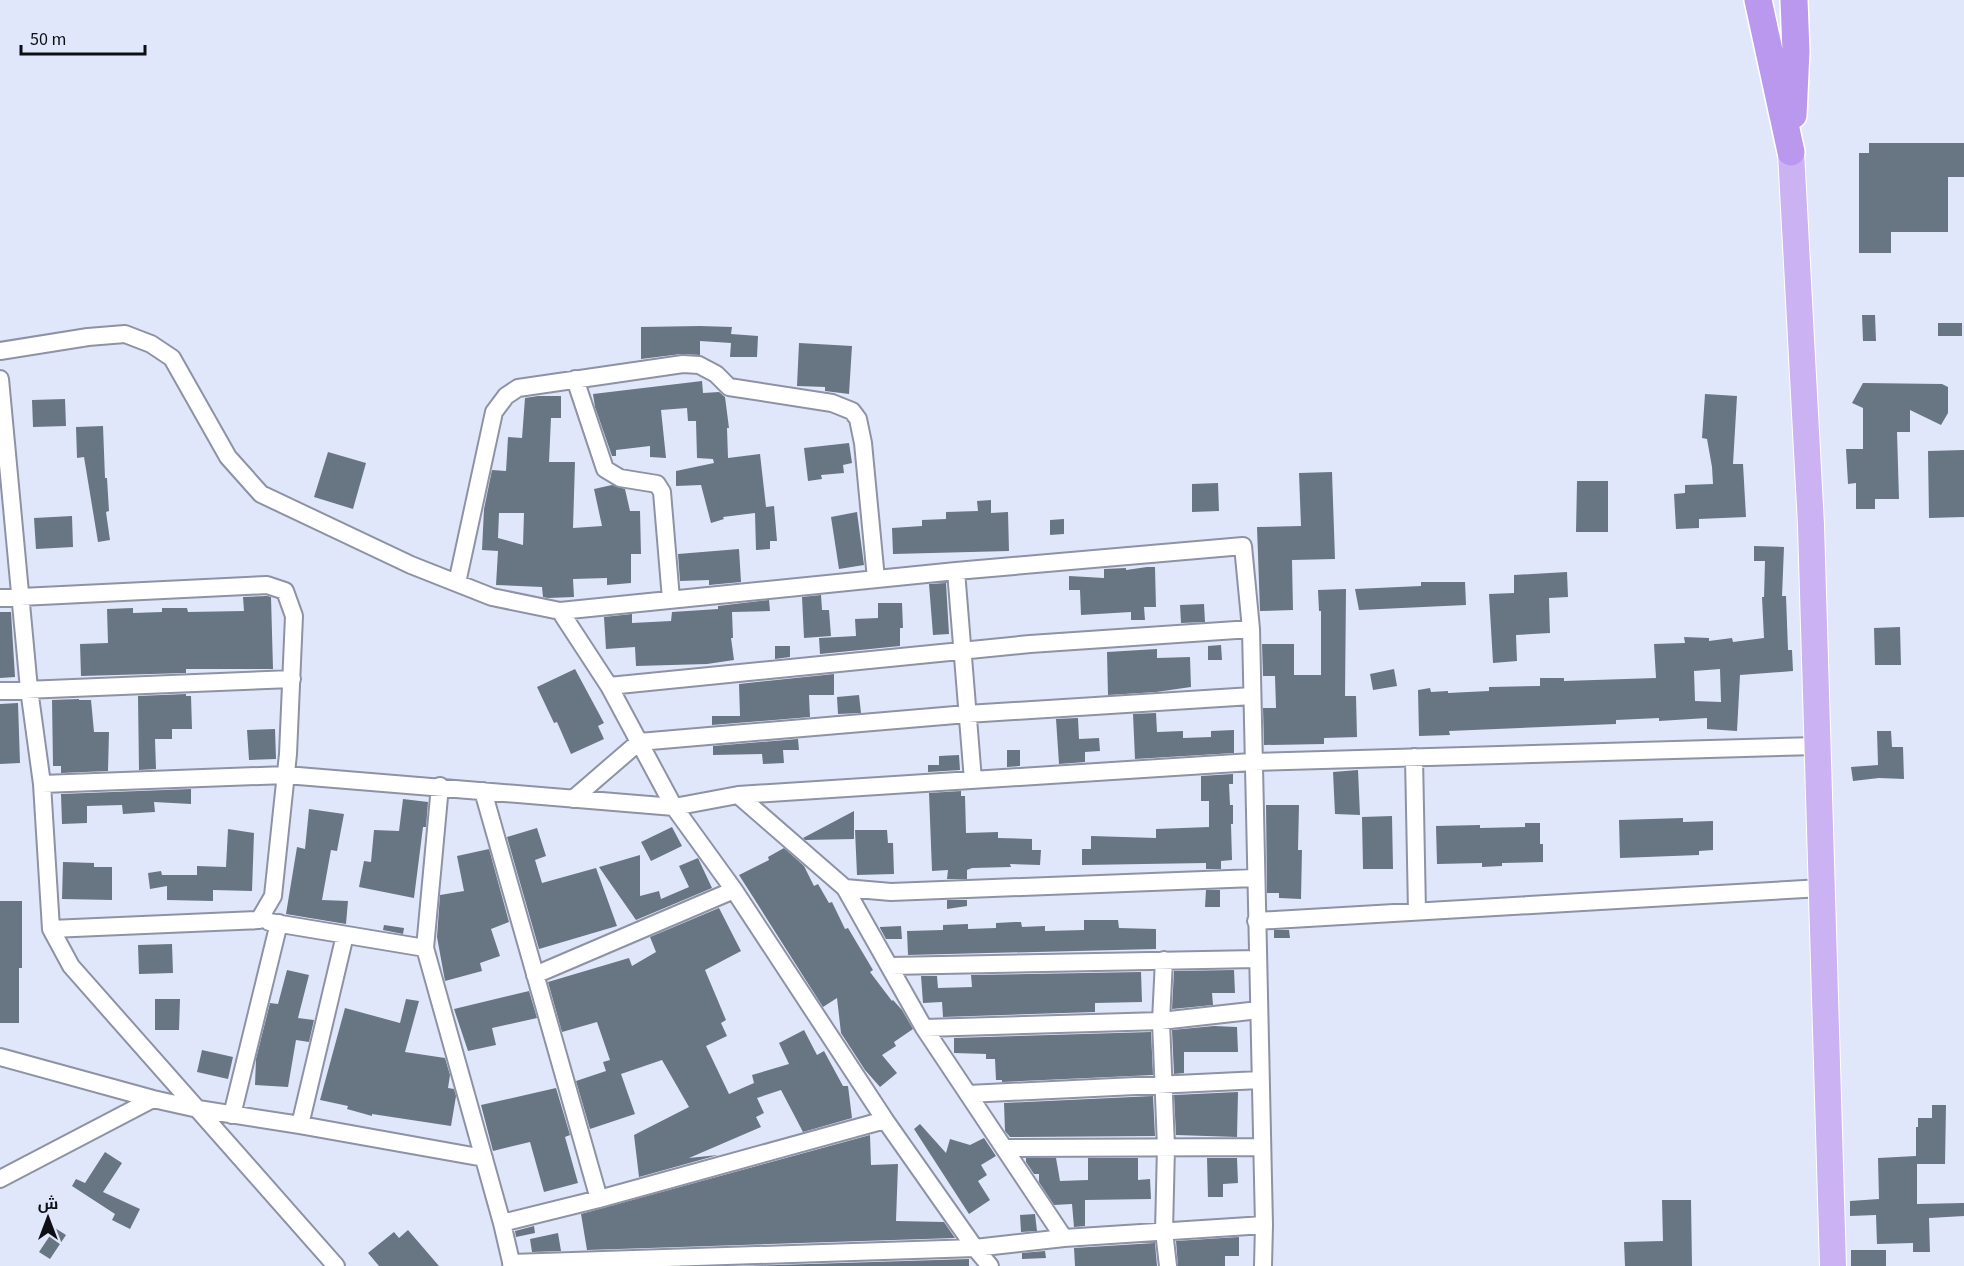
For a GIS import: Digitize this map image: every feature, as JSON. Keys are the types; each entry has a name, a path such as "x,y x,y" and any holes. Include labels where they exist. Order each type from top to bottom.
{"highway":[{"path":"1758,0 1791,152"},
{"path":"1791,152 1796,51 1794,0"}],"main road":[{"path":"1791,152 1811,525 1833,1266"}],"street":[{"path":"0,351 88,337 125,334 151,344 172,358 228,457 261,494 411,565 492,597 560,612 956,571 1243,546 1251,629 1263,1266"},
{"path":"457,583 494,412 506,396 518,388 683,364 699,365 716,374 729,387 832,403 852,411 858,419 863,444 876,579"},
{"path":"0,379 29,689 42,784 51,929 70,966 336,1266"},
{"path":"575,379 605,469 620,478 657,484 662,492 671,599"},
{"path":"956,571 973,780"},
{"path":"0,598 267,585 285,591 294,616 286,775 273,896 259,920"},
{"path":"560,612 609,686 674,807 734,890 885,1120 990,1266"},
{"path":"609,686 962,650 1251,629"},
{"path":"0,691 292,679"},
{"path":"573,799 639,742 967,714 1252,696"},
{"path":"42,784 286,775 674,807 738,795 1252,762 1817,746"},
{"path":"1414,757 1417,912"},
{"path":"440,786 425,948 502,1223 511,1264 975,1248 1064,1238 1264,1225"},
{"path":"483,791 599,1199"},
{"path":"738,795 845,888 924,1028 1064,1238"},
{"path":"845,888 891,892 1255,878"},
{"path":"1256,921 1822,888"},
{"path":"535,975 734,890"},
{"path":"51,929 259,920 425,948"},
{"path":"232,1115 279,923"},
{"path":"300,1125 345,934"},
{"path":"890,966 1257,959"},
{"path":"1164,960 1161,1021 1166,1147 1164,1231 1168,1266"},
{"path":"924,1028 1161,1021 1259,1010"},
{"path":"0,1057 153,1100 484,1158"},
{"path":"968,1094 1260,1080"},
{"path":"0,1179 153,1100"},
{"path":"502,1223 599,1199 885,1120"},
{"path":"1004,1148 1262,1146"}],"building":[{"path":"1869,143 1964,143 1964,177 1948,177 1948,232 1891,232 1891,253 1859,253 1859,153 1869,153"},
{"path":"1862,315 1875,315 1876,341 1863,341"},
{"path":"1938,323 1962,323 1962,336 1938,336"},
{"path":"641,327 732,327 731,334 758,336 757,357 730,357 731,343 700,341 700,355 681,354 641,359"},
{"path":"799,343 852,346 849,394 825,391 825,387 797,386"},
{"path":"702,381 703,393 719,392 725,397 729,428 727,428 728,458 760,454 766,507 774,506 777,541 770,541 770,549 756,550 755,513 723,517 724,519 711,523 701,485 676,486 676,471 714,463 713,459 697,458 696,421 688,421 687,408 661,410 666,458 650,457 650,446 616,450 616,456 612,456 595,407 593,394"},
{"path":"1863,383 1942,384 1948,387 1948,413 1941,425 1910,410 1910,432 1897,432 1899,499 1875,499 1875,509 1856,509 1856,483 1848,484 1846,449 1863,449 1863,408 1852,403"},
{"path":"1705,394 1737,396 1733,464 1743,464 1746,517 1699,519 1699,528 1676,529 1674,494 1685,493 1685,485 1713,484 1707,439 1702,438"},
{"path":"561,396 561,418 551,418 549,462 575,462 573,528 602,526 594,489 612,485 625,489 630,511 640,511 641,554 631,554 631,583 607,585 607,578 573,579 574,597 548,598 543,597 542,587 496,585 498,551 482,550 484,509 492,470 506,471 508,437 522,438 525,398","holes":["499,513 524,513 523,545 498,538"]},
{"path":"65,399 66,426 33,427 32,400"},
{"path":"103,426 109,511 106,512 110,540 98,542 84,457 77,458 76,427"},
{"path":"849,443 852,463 843,465 844,473 821,475 822,479 808,481 804,448"},
{"path":"1964,450 1964,517 1929,518 1928,451"},
{"path":"328,452 366,463 353,509 314,497"},
{"path":"1332,472 1335,559 1292,560 1293,610 1260,611 1257,527 1301,526 1299,473"},
{"path":"1577,481 1608,481 1608,532 1576,532"},
{"path":"1218,483 1219,511 1192,512 1192,484"},
{"path":"991,500 991,513 1008,512 1009,551 893,554 892,528 922,526 922,520 946,519 946,512 978,511 977,501"},
{"path":"857,512 864,565 839,569 831,517"},
{"path":"72,516 73,547 36,549 34,518"},
{"path":"1064,519 1064,534 1050,535 1050,520"},
{"path":"1754,546 1784,547 1782,596 1786,596 1788,650 1792,650 1793,671 1740,675 1737,731 1707,729 1707,718 1659,721 1659,718 1616,720 1616,724 1449,731 1450,735 1419,736 1418,690 1430,688 1431,692 1448,691 1448,693 1489,691 1489,687 1540,686 1540,678 1564,678 1564,681 1656,678 1654,644 1685,643 1684,637 1709,638 1709,641 1732,638 1733,642 1764,638 1762,597 1764,597 1765,561 1754,561","holes":["1720,669 1721,702 1695,701 1694,671"]},
{"path":"739,549 741,582 709,585 709,580 680,581 678,554"},
{"path":"1155,567 1156,607 1144,607 1145,620 1131,620 1131,612 1081,615 1080,590 1069,590 1069,576 1104,578 1104,569 1126,568 1126,570"},
{"path":"1567,572 1568,597 1549,598 1550,633 1516,635 1517,661 1493,663 1489,594 1514,593 1514,575"},
{"path":"1421,582 1465,582 1466,605 1359,610 1355,589 1421,586"},
{"path":"946,583 949,634 933,635 929,584"},
{"path":"1346,589 1345,696 1356,696 1357,737 1324,738 1324,744 1264,745 1263,708 1276,708 1275,676 1263,676 1262,644 1294,644 1294,675 1321,675 1321,611 1319,611 1318,590"},
{"path":"821,595 822,610 829,610 831,636 804,638 802,597"},
{"path":"243,597 271,597 273,669 186,669 186,673 81,676 80,644 108,643 107,609 133,608 133,613 162,612 162,608 187,608 188,612 244,611"},
{"path":"769,600 770,611 732,612 733,638 731,638 734,660 707,664 636,666 635,647 606,649 604,617 632,614 632,623 671,621 672,612 718,609 718,606"},
{"path":"878,603 902,603 903,628 900,628 900,646 820,654 819,638 856,636 855,619 878,618"},
{"path":"1204,604 1205,622 1181,623 1180,605"},
{"path":"0,612 11,612 15,677 0,678"},
{"path":"1900,627 1901,665 1875,665 1874,628"},
{"path":"1221,645 1222,660 1208,660 1208,646"},
{"path":"775,646 790,646 790,657 775,659"},
{"path":"1157,649 1157,658 1190,657 1191,687 1108,695 1107,652"},
{"path":"575,669 604,723 598,726 604,739 571,754 557,722 554,723 537,687"},
{"path":"1394,669 1397,686 1373,690 1370,674"},
{"path":"834,674 834,695 809,695 810,717 712,725 712,716 740,716 739,684"},
{"path":"186,694 186,696 191,696 192,729 172,729 172,739 155,739 156,769 139,770 138,696"},
{"path":"859,695 861,713 838,714 837,697"},
{"path":"52,700 91,700 94,732 109,732 108,771 61,773 61,766 53,766"},
{"path":"18,703 20,763 0,764 0,704"},
{"path":"1156,713 1157,732 1183,731 1183,738 1211,737 1211,731 1234,730 1234,753 1135,759 1133,714"},
{"path":"1078,718 1079,739 1099,738 1100,751 1085,752 1085,762 1059,764 1056,719"},
{"path":"275,729 276,759 249,760 247,730"},
{"path":"1877,731 1891,731 1892,747 1903,747 1904,779 1879,778 1853,781 1851,767 1878,765"},
{"path":"798,739 799,750 783,750 784,763 763,764 762,754 713,755 713,746"},
{"path":"1007,750 1020,750 1020,766 1007,767"},
{"path":"959,755 960,770 928,772 928,765 939,765 939,756"},
{"path":"1358,770 1360,815 1335,814 1333,772"},
{"path":"1233,774 1233,784 1229,784 1230,805 1233,805 1232,860 1221,861 1221,869 1206,869 1206,863 1082,865 1082,849 1091,849 1091,836 1156,838 1156,829 1209,827 1209,801 1201,801 1201,776"},
{"path":"191,789 191,804 154,802 155,812 123,814 122,805 87,806 87,823 62,824 61,794"},
{"path":"961,791 961,796 965,796 966,833 998,832 998,838 1032,839 1032,850 1041,850 1040,865 1010,864 1011,867 972,868 967,870 967,879 947,879 948,870 932,871 929,793"},
{"path":"403,799 428,802 414,898 359,887 364,861 371,862 374,830 399,831"},
{"path":"1266,805 1299,805 1298,850 1302,850 1301,899 1279,898 1279,893 1267,893"},
{"path":"309,809 344,814 337,851 331,850 322,900 348,901 346,924 286,914 297,847 305,849"},
{"path":"854,811 854,839 805,840 803,838"},
{"path":"1392,816 1393,869 1363,869 1362,817"},
{"path":"1683,818 1683,822 1713,821 1713,850 1699,851 1699,855 1620,858 1619,820"},
{"path":"1525,823 1540,823 1543,862 1502,863 1502,866 1482,867 1482,863 1437,864 1436,826 1525,827"},
{"path":"672,827 682,846 651,861 641,842"},
{"path":"537,828 546,856 535,860 542,883 596,868 617,926 539,949 507,837"},
{"path":"228,829 254,833 252,891 213,890 213,901 167,900 167,886 150,889 148,873 161,871 162,875 197,875 197,866 226,867"},
{"path":"855,830 887,830 888,843 893,843 894,874 857,875"},
{"path":"784,848 804,866 814,886 818,884 829,903 832,902 845,929 848,928 873,970 870,972 892,1001 902,1010 913,1029 894,1042 896,1046 882,1055 897,1073 880,1087 865,1070 841,1033 837,998 823,1007 739,875 769,860 768,857"},
{"path":"489,849 509,922 491,929 500,956 480,963 482,971 445,981 437,937 440,895 464,891 457,856"},
{"path":"640,855 640,896 659,891 661,899 689,887 679,866 698,858 712,888 636,920 599,867"},
{"path":"63,862 94,863 94,867 112,867 112,900 62,899"},
{"path":"1206,890 1220,890 1220,907 1205,907"},
{"path":"947,900 967,900 967,906 947,909"},
{"path":"0,901 22,901 19,1023 0,1023"},
{"path":"719,908 741,951 705,970 726,1020 721,1023 727,1036 706,1046 729,1094 754,1083 752,1075 789,1064 779,1043 804,1030 817,1055 824,1051 843,1086 848,1086 852,1118 803,1132 781,1090 757,1098 764,1113 756,1117 761,1127 689,1158 718,1155 639,1177 634,1135 689,1107 662,1060 621,1074 635,1114 590,1129 576,1081 606,1071 603,1062 610,1060 597,1022 562,1032 548,982 629,958 632,966 656,952 650,937"},
{"path":"1084,920 1118,920 1119,928 1156,929 1156,949 908,955 907,931 943,930 943,925 968,924 968,929 996,928 996,923 1015,922 1021,922 1022,927 1045,926 1045,931 1084,930"},
{"path":"384,925 404,928 403,934 383,930"},
{"path":"901,926 902,939 886,939 880,928 880,927"},
{"path":"1274,930 1289,930 1290,938 1274,938"},
{"path":"172,944 173,973 139,974 138,945"},
{"path":"287,970 309,975 298,1018 314,1020 309,1042 296,1040 288,1087 255,1085 256,1059 270,1003 278,1004"},
{"path":"1234,970 1235,993 1212,993 1213,1005 1172,1009 1174,971"},
{"path":"1141,972 1142,1002 1095,1003 1095,1012 943,1017 942,1002 923,1003 921,976 937,976 938,988 972,987 971,975"},
{"path":"529,991 537,1018 492,1028 496,1045 468,1051 454,1009"},
{"path":"155,999 180,999 179,1030 155,1030"},
{"path":"406,999 419,1001 405,1052 445,1058 450,1075 448,1088 454,1089 456,1096 451,1126 372,1114 372,1116 347,1109 348,1106 320,1100 345,1008 400,1023"},
{"path":"1214,1026 1237,1027 1238,1052 1184,1052 1184,1073 1174,1074 1172,1030"},
{"path":"1151,1032 1153,1075 1002,1082 1002,1080 996,1080 995,1059 986,1059 986,1054 954,1053 954,1038"},
{"path":"202,1050 233,1057 228,1079 197,1072"},
{"path":"556,1088 570,1135 565,1137 578,1183 544,1192 530,1142 493,1151 481,1105"},
{"path":"1238,1092 1237,1137 1176,1135 1174,1095"},
{"path":"1153,1096 1155,1136 1010,1137 1005,1131 1004,1103"},
{"path":"1932,1105 1946,1105 1945,1164 1917,1164 1917,1204 1964,1203 1964,1216 1929,1218 1930,1252 1913,1252 1913,1243 1877,1244 1876,1215 1850,1216 1850,1201 1879,1199 1878,1158 1916,1156 1918,1118 1932,1118"},
{"path":"920,1124 946,1153 950,1139 970,1145 984,1138 996,1156 981,1165 987,1175 978,1181 990,1200 969,1214 914,1129"},
{"path":"870,1135 871,1165 898,1164 896,1221 944,1222 955,1238 587,1250 581,1214"},
{"path":"105,1152 122,1163 103,1192 140,1209 130,1229 112,1220 115,1214 72,1186 76,1179 85,1183"},
{"path":"1026,1158 1056,1158 1060,1181 1088,1180 1088,1158 1138,1158 1138,1180 1150,1179 1151,1199 1085,1200 1085,1226 1074,1227 1072,1204 1054,1205 1039,1182 1039,1174 1034,1174"},
{"path":"1207,1158 1237,1158 1238,1183 1223,1184 1223,1197 1208,1197"},
{"path":"1662,1200 1691,1200 1692,1266 1625,1266 1624,1242 1663,1241"},
{"path":"1035,1214 1037,1231 1021,1232 1020,1215"},
{"path":"534,1226 535,1233 516,1237 515,1231"},
{"path":"55,1228 66,1235 50,1259 39,1252"},
{"path":"408,1230 439,1266 379,1266 368,1253 394,1232 399,1238"},
{"path":"558,1233 561,1251 532,1252 530,1239"},
{"path":"1239,1237 1239,1256 1225,1256 1225,1266 1178,1266 1176,1241"},
{"path":"1155,1243 1157,1266 1075,1266 1074,1248"},
{"path":"1851,1250 1886,1250 1886,1266 1851,1266"},
{"path":"1045,1251 1046,1258 1022,1259 1022,1253"},
{"path":"969,1259 969,1266 743,1266"}]}
